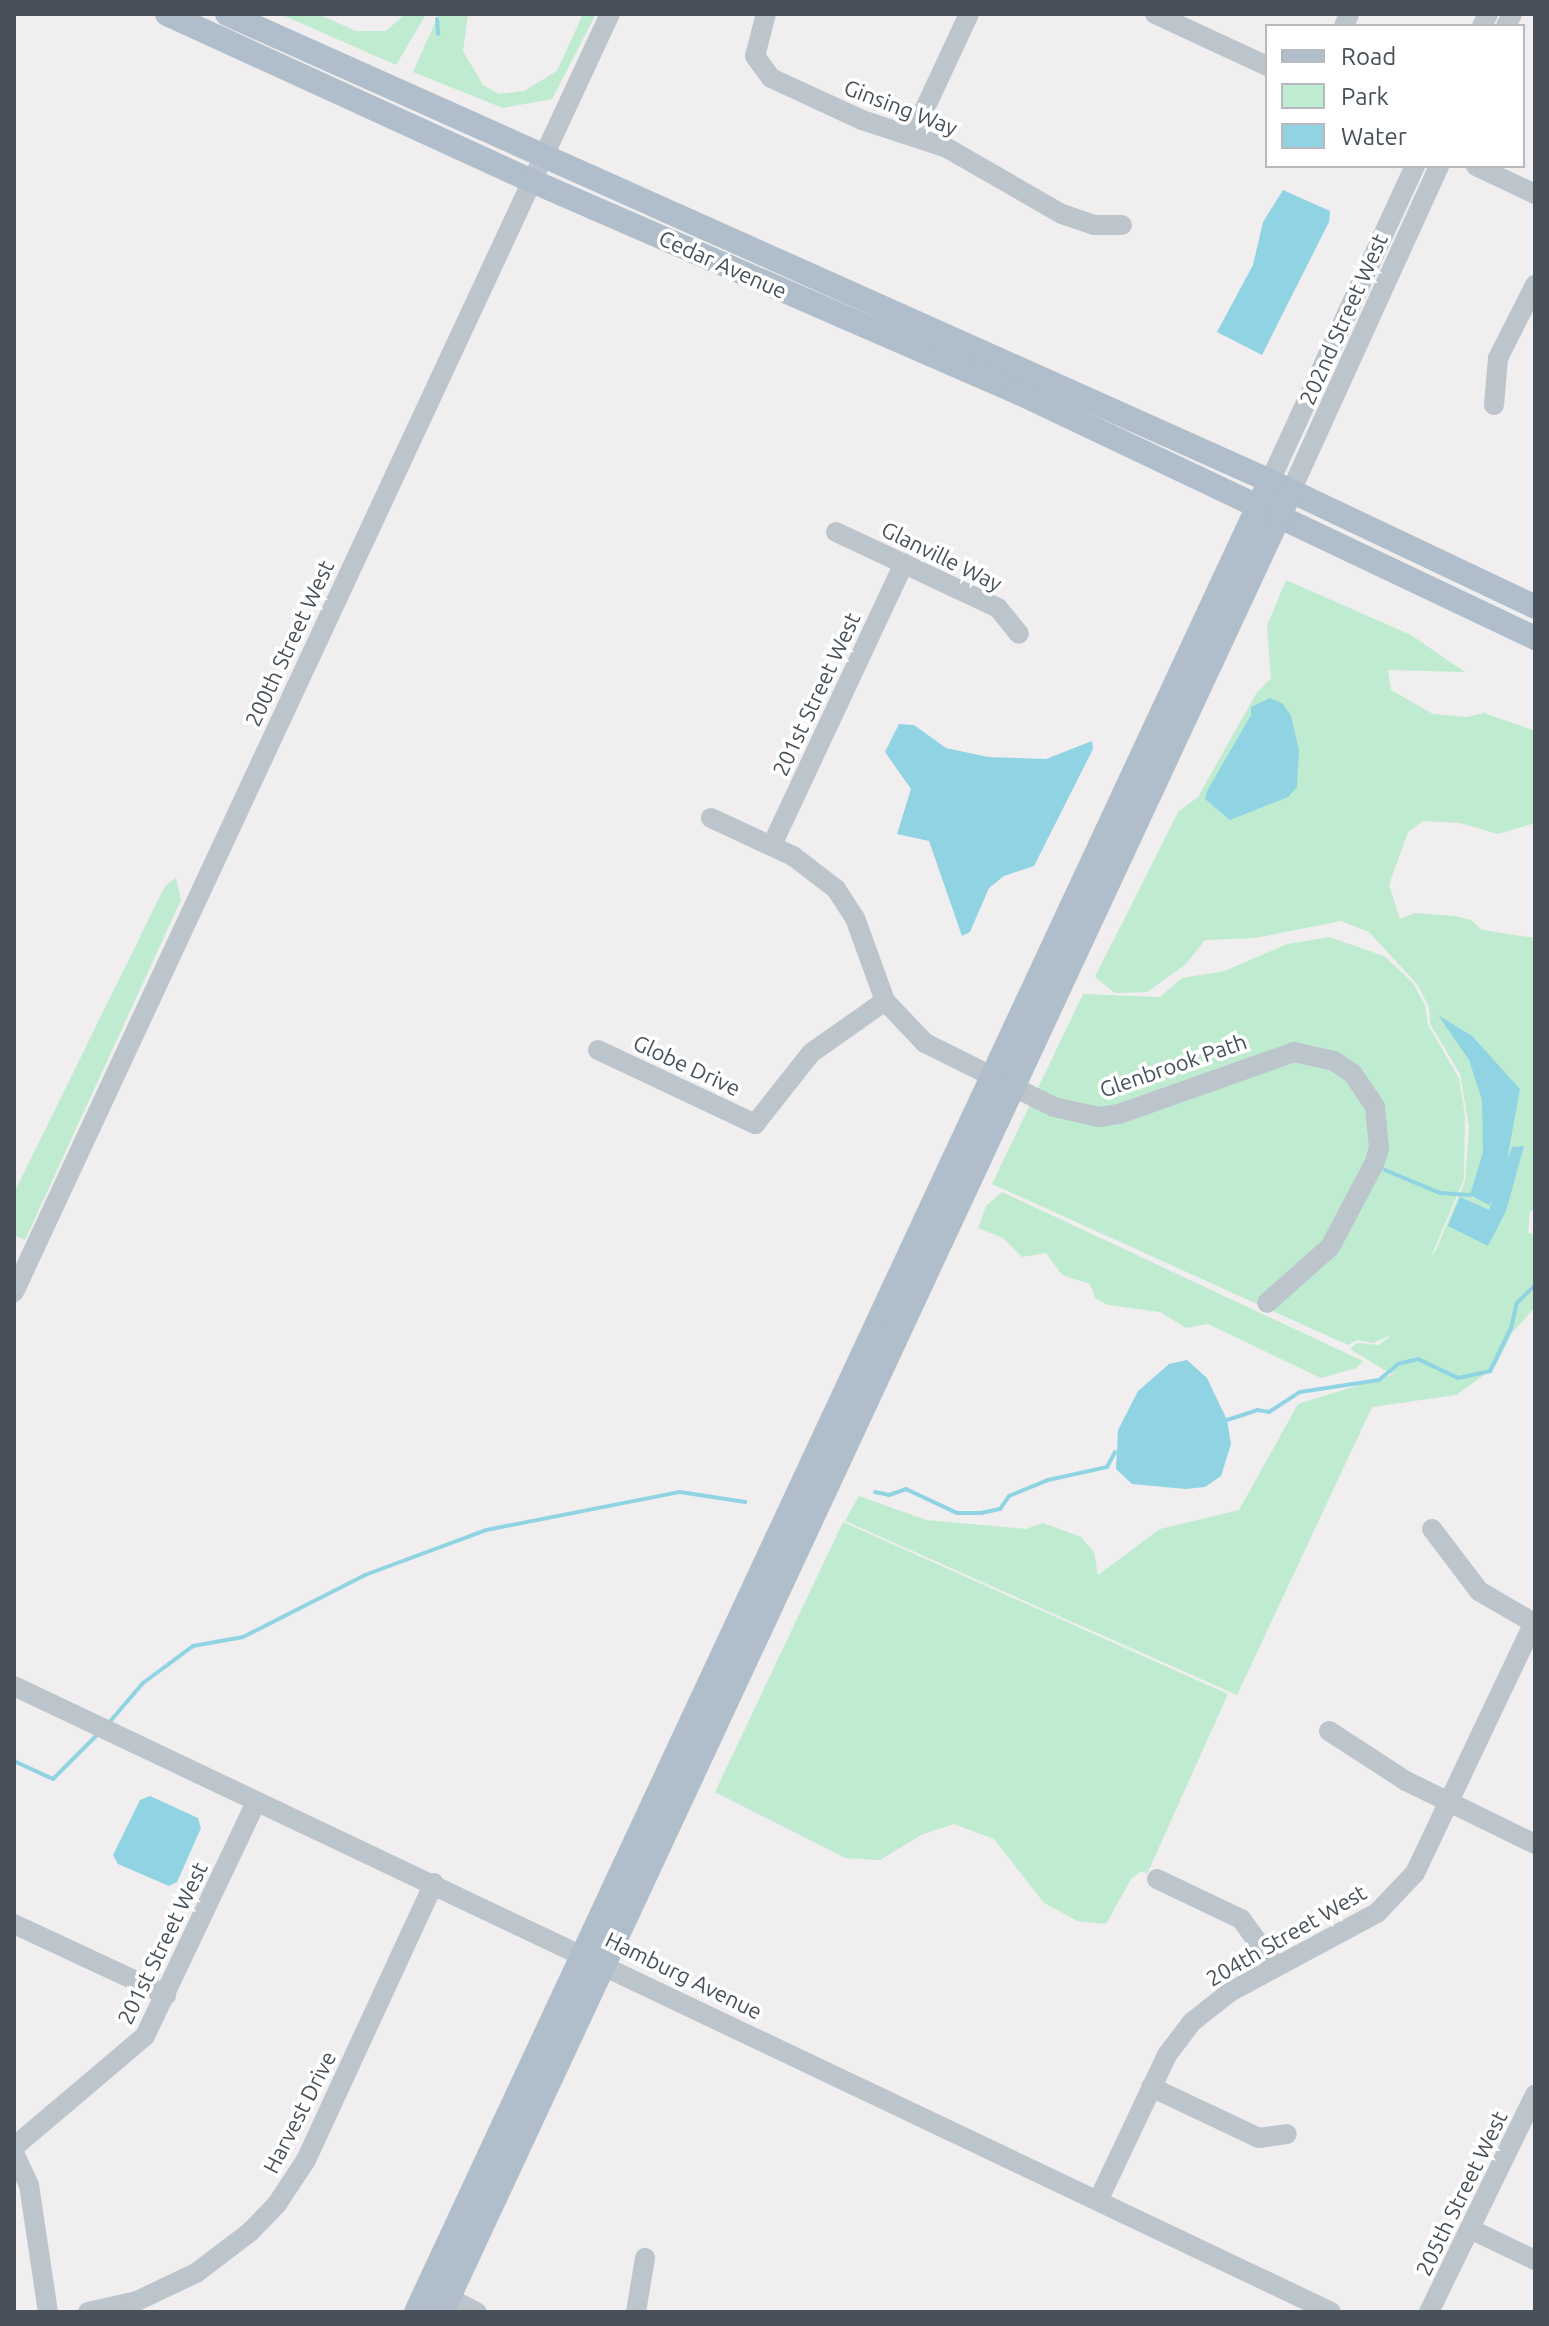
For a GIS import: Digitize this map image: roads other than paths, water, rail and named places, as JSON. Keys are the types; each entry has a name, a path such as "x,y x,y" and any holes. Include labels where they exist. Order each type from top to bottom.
{"main road":[{"name":"Cedar Avenue","path":"167,14 532,181 1019,393 1535,638"},
{"name":"Cedar Avenue","path":"227,14 1280,486 1535,607"},
{"path":"416,2312 593,1958 1280,486"},
{"path":"445,2305 593,1958"}],"street":[{"name":"200th Street West","path":"14,1292 610,14"},
{"name":"Ginsing Way","path":"766,14 755,47 763,73 862,120 913,134 1062,214 1094,225 1122,225"},
{"path":"913,134 969,14"},
{"path":"1155,14 1265,65"},
{"name":"202nd Street West","path":"1280,486 1414,168"},
{"name":"202nd Street West","path":"1280,486 1438,168"},
{"path":"1480,168 1535,194"},
{"path":"1494,405 1498,358 1535,285"},
{"name":"Glanville Way","path":"836,532 998,608 1019,634"},
{"name":"201st Street West","path":"772,845 904,563"},
{"name":"Glenbrook Path","path":"711,818 772,845 823,876 842,896 885,1001 925,1043 1068,1112 1099,1117 1294,1052 1334,1061 1353,1074 1375,1107 1379,1148 1374,1164 1330,1247 1267,1303"},
{"name":"Globe Drive","path":"598,1050 755,1124 804,1059 885,1001"},
{"path":"1432,1529 1479,1591 1534,1622"},
{"name":"204th Street West","path":"1098,2201 1174,2043 1201,2013 1276,1967 1367,1919 1397,1894 1423,1861 1534,1622"},
{"name":"Hamburg Avenue","path":"14,1686 593,1958 1331,2312"},
{"path":"1329,1731 1390,1772 1535,1844"},
{"name":"201st Street West","path":"14,2150 140,2043 166,1995 256,1802"},
{"path":"1157,1879 1241,1919 1276,1967"},
{"name":"Harvest Drive","path":"88,2312 137,2301 196,2273 252,2231 277,2204 317,2137 434,1883"},
{"path":"14,1924 166,1995"},
{"path":"1151,2087 1259,2138 1287,2134"},
{"name":"205th Street West","path":"1429,2312 1535,2095"},
{"path":"14,2150 29,2185 48,2312"},
{"path":"1470,2229 1535,2260"},
{"path":"636,2312 645,2258"},
{"path":"445,2305 477,2312"}],"water":[{"path":"1283,190 1330,211 1329,222 1262,355 1217,332 1253,265 1263,222"},
{"path":"1270,698 1283,704 1291,716 1299,750 1297,787 1288,797 1230,820 1205,799 1207,791 1251,715 1251,707"},
{"path":"899,724 914,725 946,748 988,757 1046,759 1092,741 1093,749 1034,866 1004,876 989,888 970,932 962,936 929,841 897,834 911,789 885,752"},
{"path":"1438,1015 1472,1036 1520,1089 1507,1160 1512,1147 1524,1146 1506,1211 1488,1246 1448,1226 1460,1197 1489,1210 1492,1201 1489,1205 1470,1195 1483,1152 1482,1100 1469,1060"},
{"path":"1187,1360 1207,1378 1227,1420 1231,1444 1221,1476 1205,1487 1186,1489 1132,1484 1116,1469 1118,1430 1138,1391 1169,1364"},
{"path":"150,1796 198,1818 201,1828 177,1882 169,1886 118,1864 113,1855 140,1800"}],"waterway":[{"path":"437,19 438,34"},
{"path":"1385,1170 1440,1193 1470,1195"},
{"path":"1227,1420 1257,1410 1269,1412 1300,1392 1379,1380 1398,1364 1418,1359 1458,1378 1490,1371 1511,1328 1517,1303 1535,1285"},
{"path":"875,1492 889,1495 906,1489 957,1513 981,1513 1000,1509 1009,1496 1048,1480 1107,1467 1115,1452"},
{"path":"107,1725 143,1683 193,1646 243,1637 365,1575 486,1530 680,1492 745,1502"},
{"path":"14,1761 53,1779 98,1734"}]}
